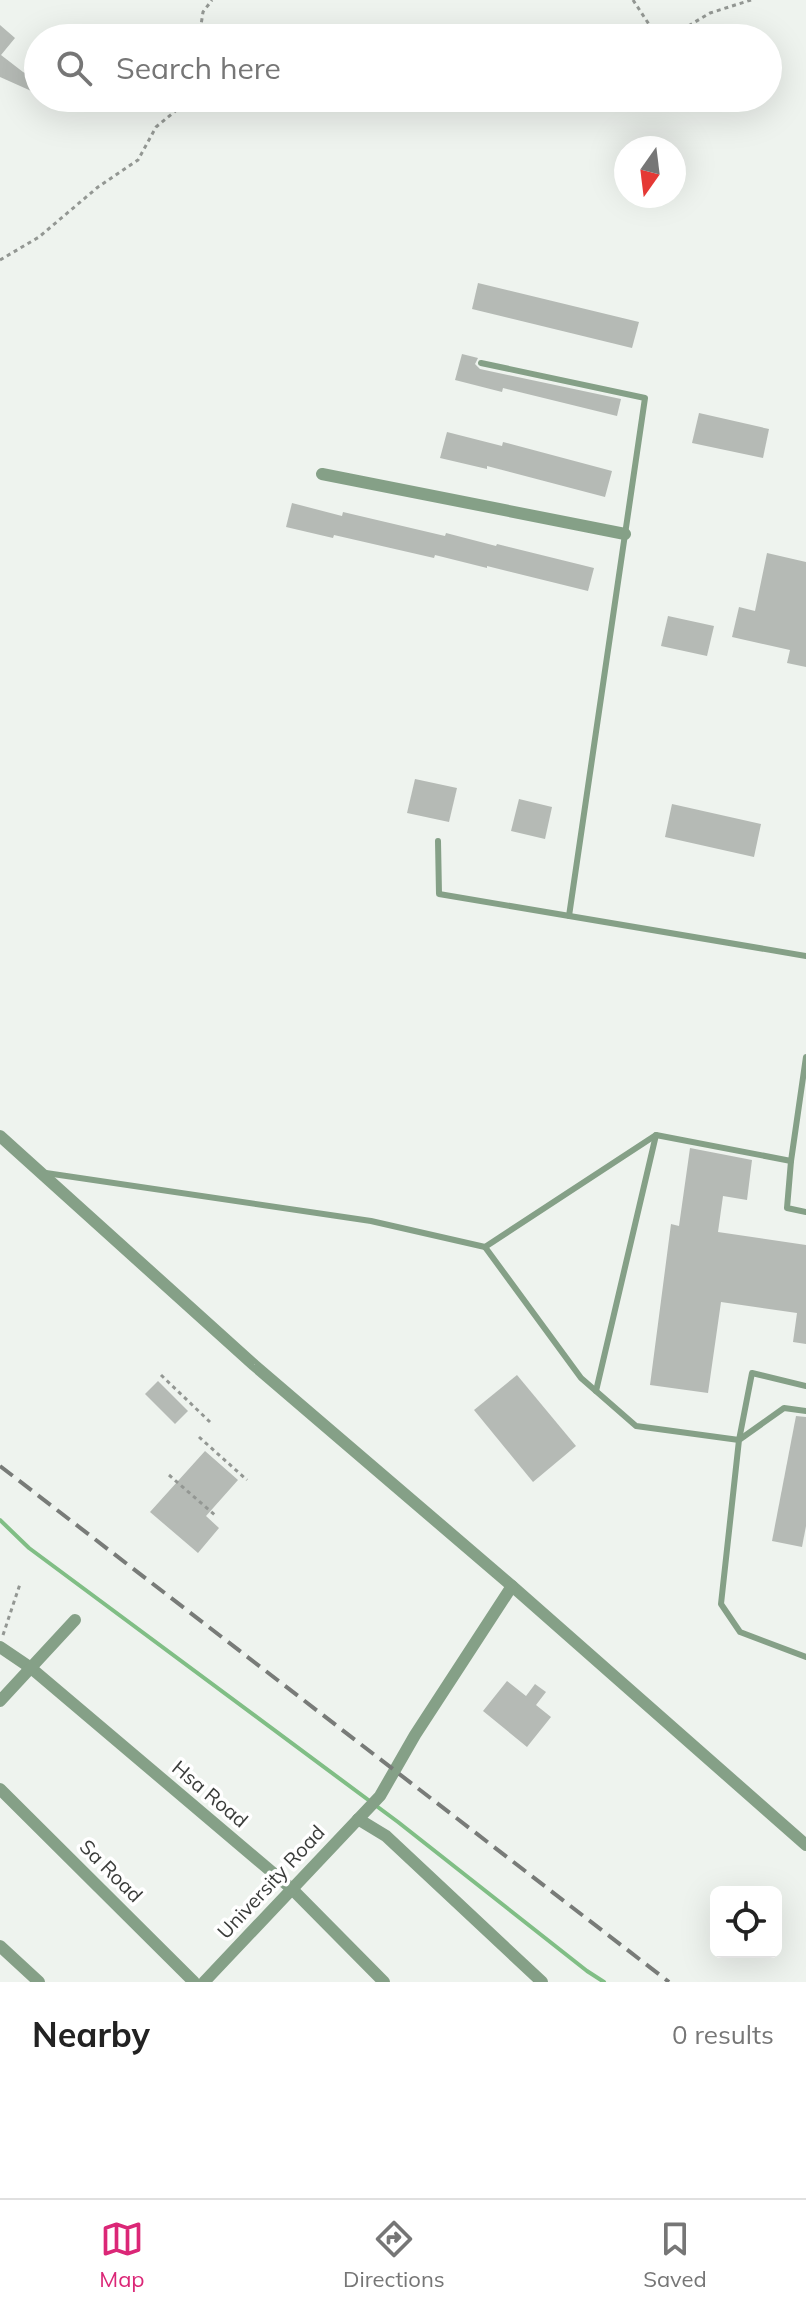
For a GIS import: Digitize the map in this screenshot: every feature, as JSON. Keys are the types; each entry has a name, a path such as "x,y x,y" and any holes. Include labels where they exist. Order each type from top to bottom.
{"street":[{"path":"322,474 625,534"},
{"path":"0,1136 254,1365 512,1586 806,1845"},
{"name":"University Road","path":"204,1982 380,1796 415,1735 512,1586"},
{"path":"0,1701 75,1620"},
{"name":"Hsa Road","path":"0,1644 292,1889 384,1982"},
{"name":"Sa Road","path":"0,1789 194,1982"},
{"path":"362,1814 542,1982"},
{"path":"0,1946 39,1982"}],"lane":[{"path":"481,363 645,398 569,916"},
{"path":"438,841 439,894 806,956"},
{"path":"806,1057 787,1208 806,1212"},
{"path":"485,1247 656,1135 791,1161"},
{"path":"596,1391 656,1135"},
{"path":"42,1173 371,1221 485,1247 581,1378 636,1426 739,1440 784,1408 806,1411"},
{"path":"806,1386 752,1373 739,1440 721,1604 740,1632 806,1657"}],"path":[{"path":"201,24 203,12 212,0"},
{"path":"633,0 649,24"},
{"path":"692,24 710,13 751,0"},
{"path":"0,260 39,237 98,187 138,160 156,127 174,112"},
{"path":"161,1375 210,1422"},
{"path":"199,1437 247,1480"},
{"path":"169,1475 216,1516"},
{"path":"0,1644 20,1584"}],"building":[{"path":"0,25 15,38 1,55 24,72 24,88 0,77"},
{"path":"478,283 639,322 632,348 472,309"},
{"path":"462,354 478,358 475,364 480,369 621,399 617,416 503,388 502,392 455,380"},
{"path":"699,413 769,429 763,458 692,443"},
{"path":"447,432 502,446 503,442 612,471 605,497 487,466 487,469 440,458"},
{"path":"292,503 342,516 343,512 445,536 446,533 594,568 588,591 435,555 434,558 334,535 333,538 286,527"},
{"path":"767,553 806,562 806,667 787,663 790,650 732,637 739,607 755,611"},
{"path":"668,616 714,626 707,656 661,646"},
{"path":"415,779 457,788 449,822 407,813"},
{"path":"519,799 552,807 545,839 511,831"},
{"path":"672,804 761,824 754,857 665,837"},
{"path":"690,1148 752,1160 747,1200 723,1196 718,1232 806,1245 806,1344 793,1342 797,1313 721,1302 708,1393 650,1385 671,1224 679,1226"},
{"path":"517,1375 576,1446 533,1482 474,1410"},
{"path":"158,1381 188,1411 175,1424 145,1394"},
{"path":"796,1416 806,1417 806,1526 802,1547 772,1541"},
{"path":"205,1451 238,1480 206,1516 219,1528 198,1553 150,1512"},
{"path":"507,1681 526,1696 535,1684 546,1692 536,1705 551,1717 527,1747 483,1711"}],"waterway":[{"path":"0,1520 29,1548 398,1822 604,1982"}],"railway":[{"path":"0,1466 669,1982"}]}
